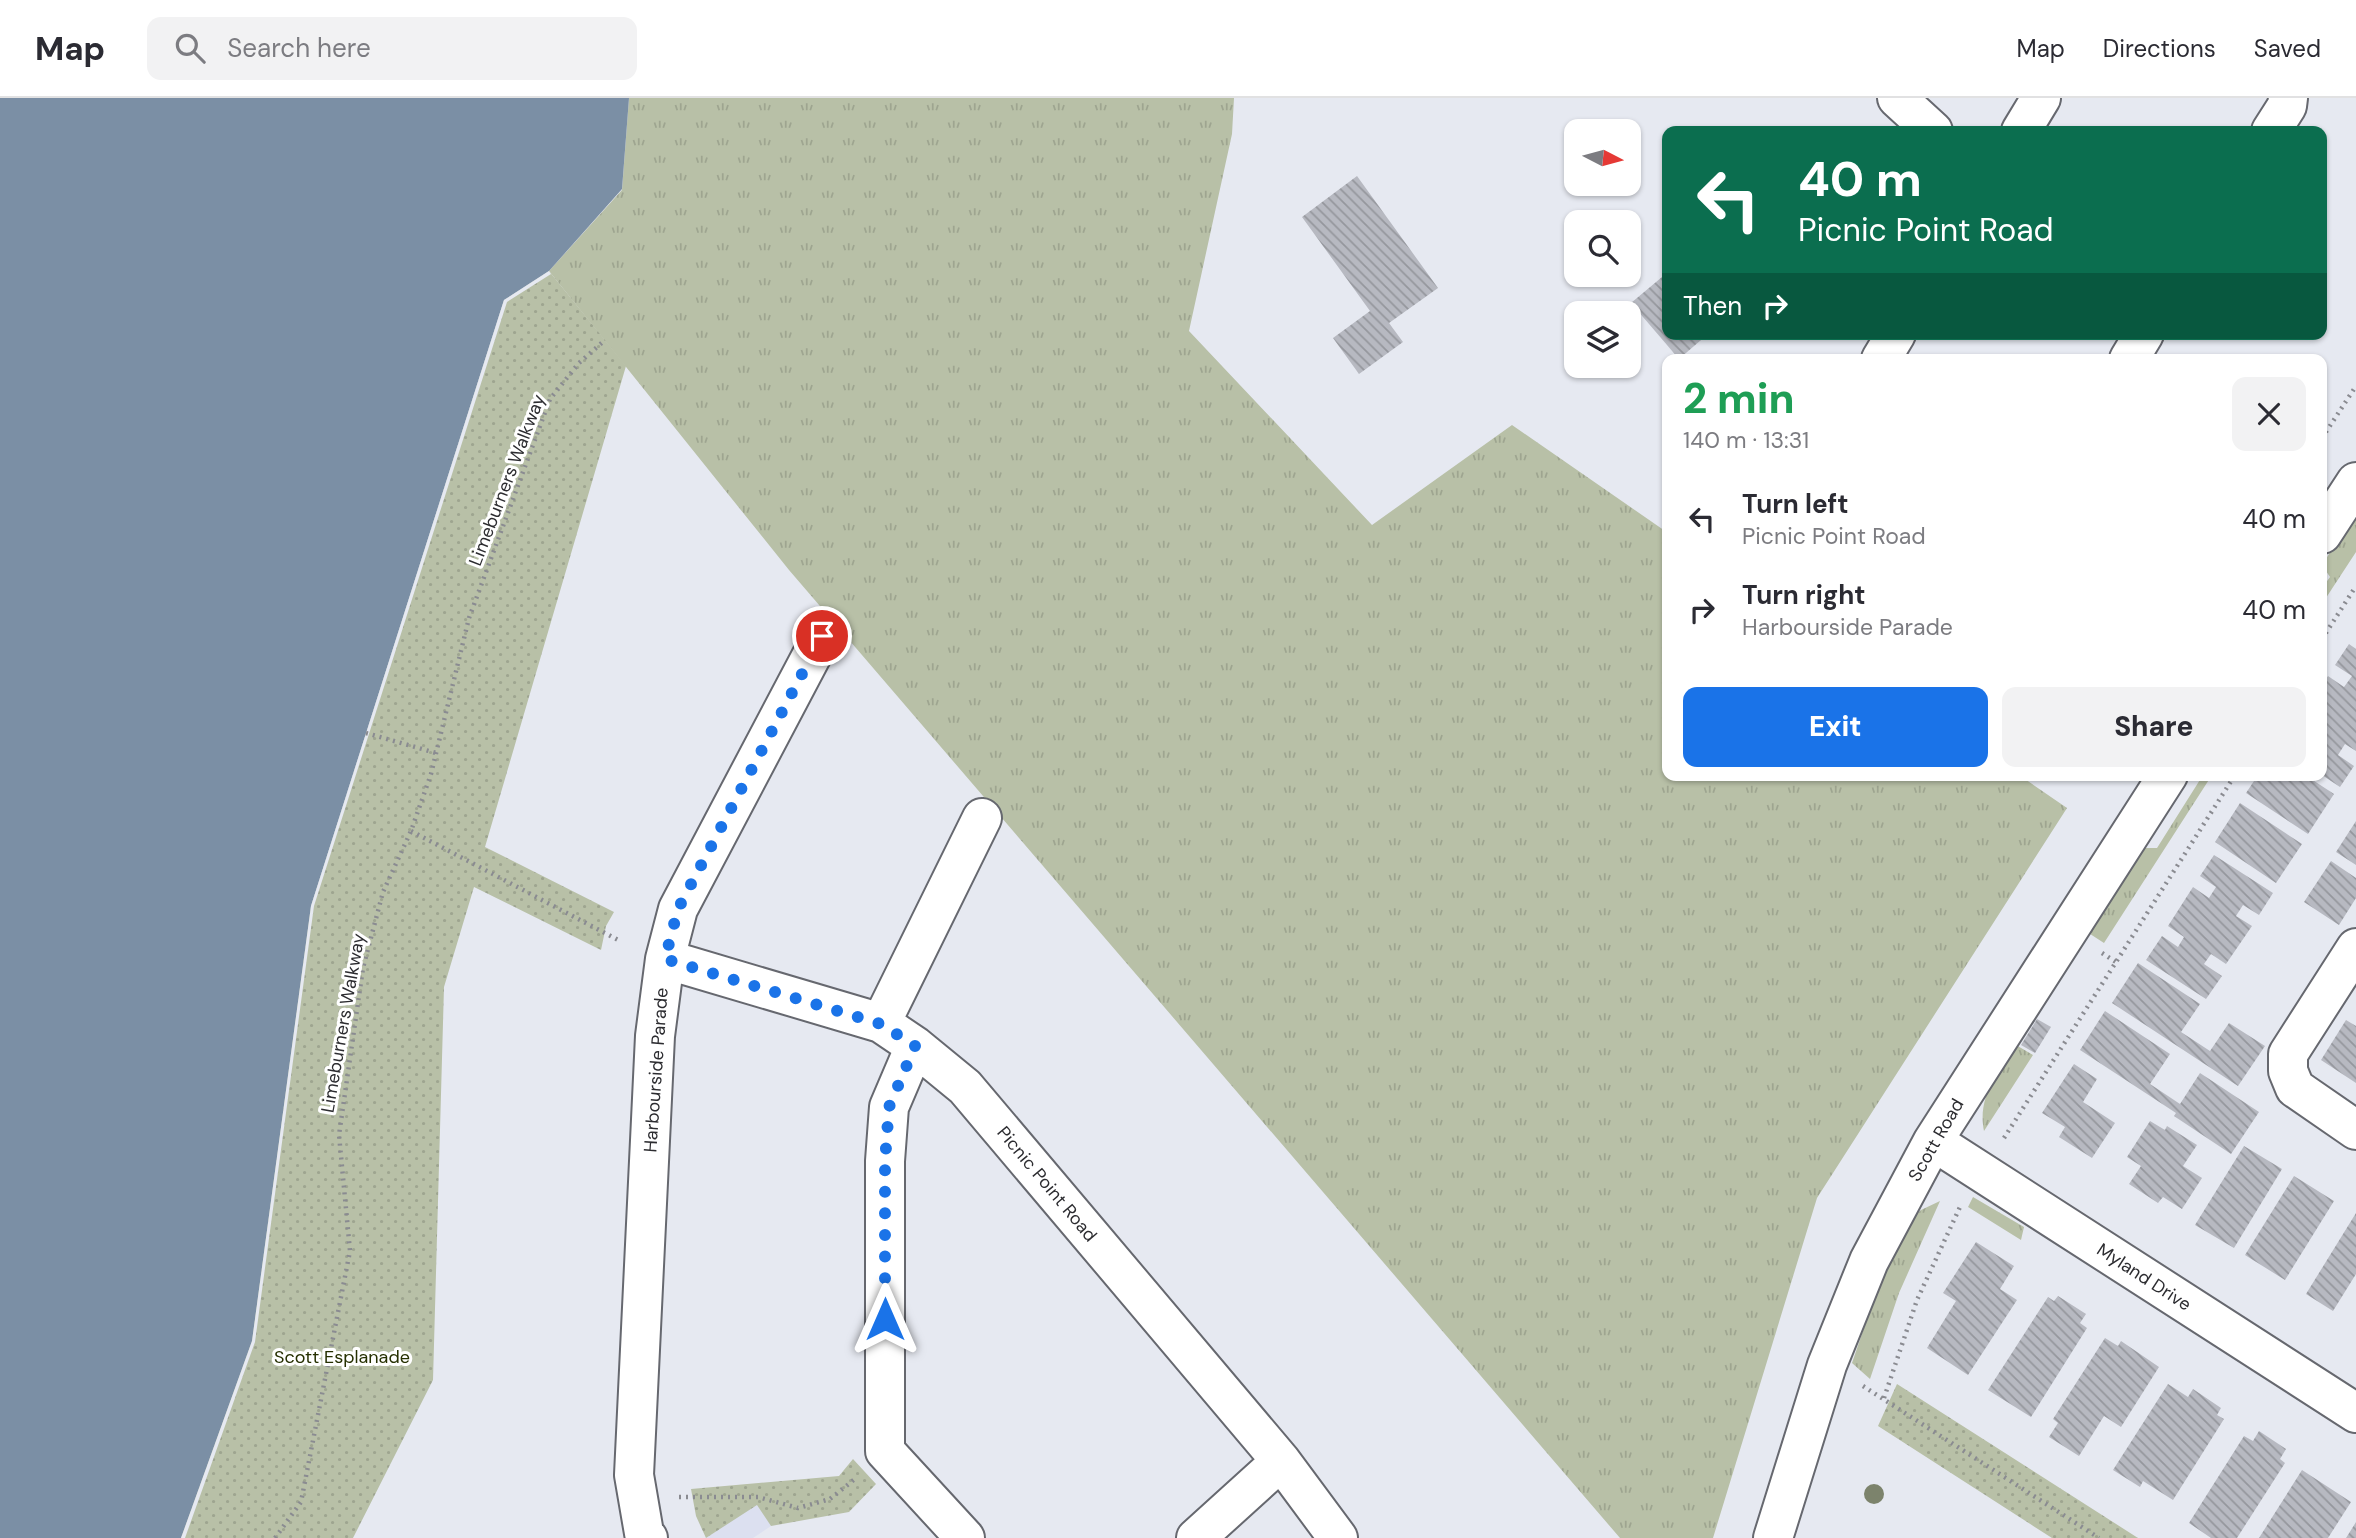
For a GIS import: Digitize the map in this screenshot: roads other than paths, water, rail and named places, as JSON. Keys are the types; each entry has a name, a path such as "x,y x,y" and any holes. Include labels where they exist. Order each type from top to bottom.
{"street":[{"path":"1897,98 1928,126"},
{"path":"2024,126 2041,98"},
{"path":"2275,126 2287,106 2288,98"},
{"path":"2327,526 2356,482"},
{"name":"Harbourside Parade","path":"648,1538 643,1533 634,1475 655,1036 665,959 678,909 822,636"},
{"name":"Scott Road","path":"1773,1538 1827,1365 1869,1261 1933,1140 2164,781"},
{"path":"881,1024 982,818"},
{"path":"2356,948 2288,1055 2288,1071 2295,1088 2356,1130"},
{"name":"Picnic Point Road","path":"665,959 881,1024 915,1046 965,1087 1281,1461 1338,1538"},
{"path":"915,1046 889,1107 885,1161 885,1451 965,1538"},
{"name":"Myland Drive","path":"1933,1140 2353,1404"},
{"path":"1196,1538 1281,1461"}],"water":[{"path":"0,98 629,98 622,189 549,271 504,300 311,906 252,1341 181,1538 0,1538"}],"park label":[{"name":"Scott Esplanade","path":"342,1357"}]}
